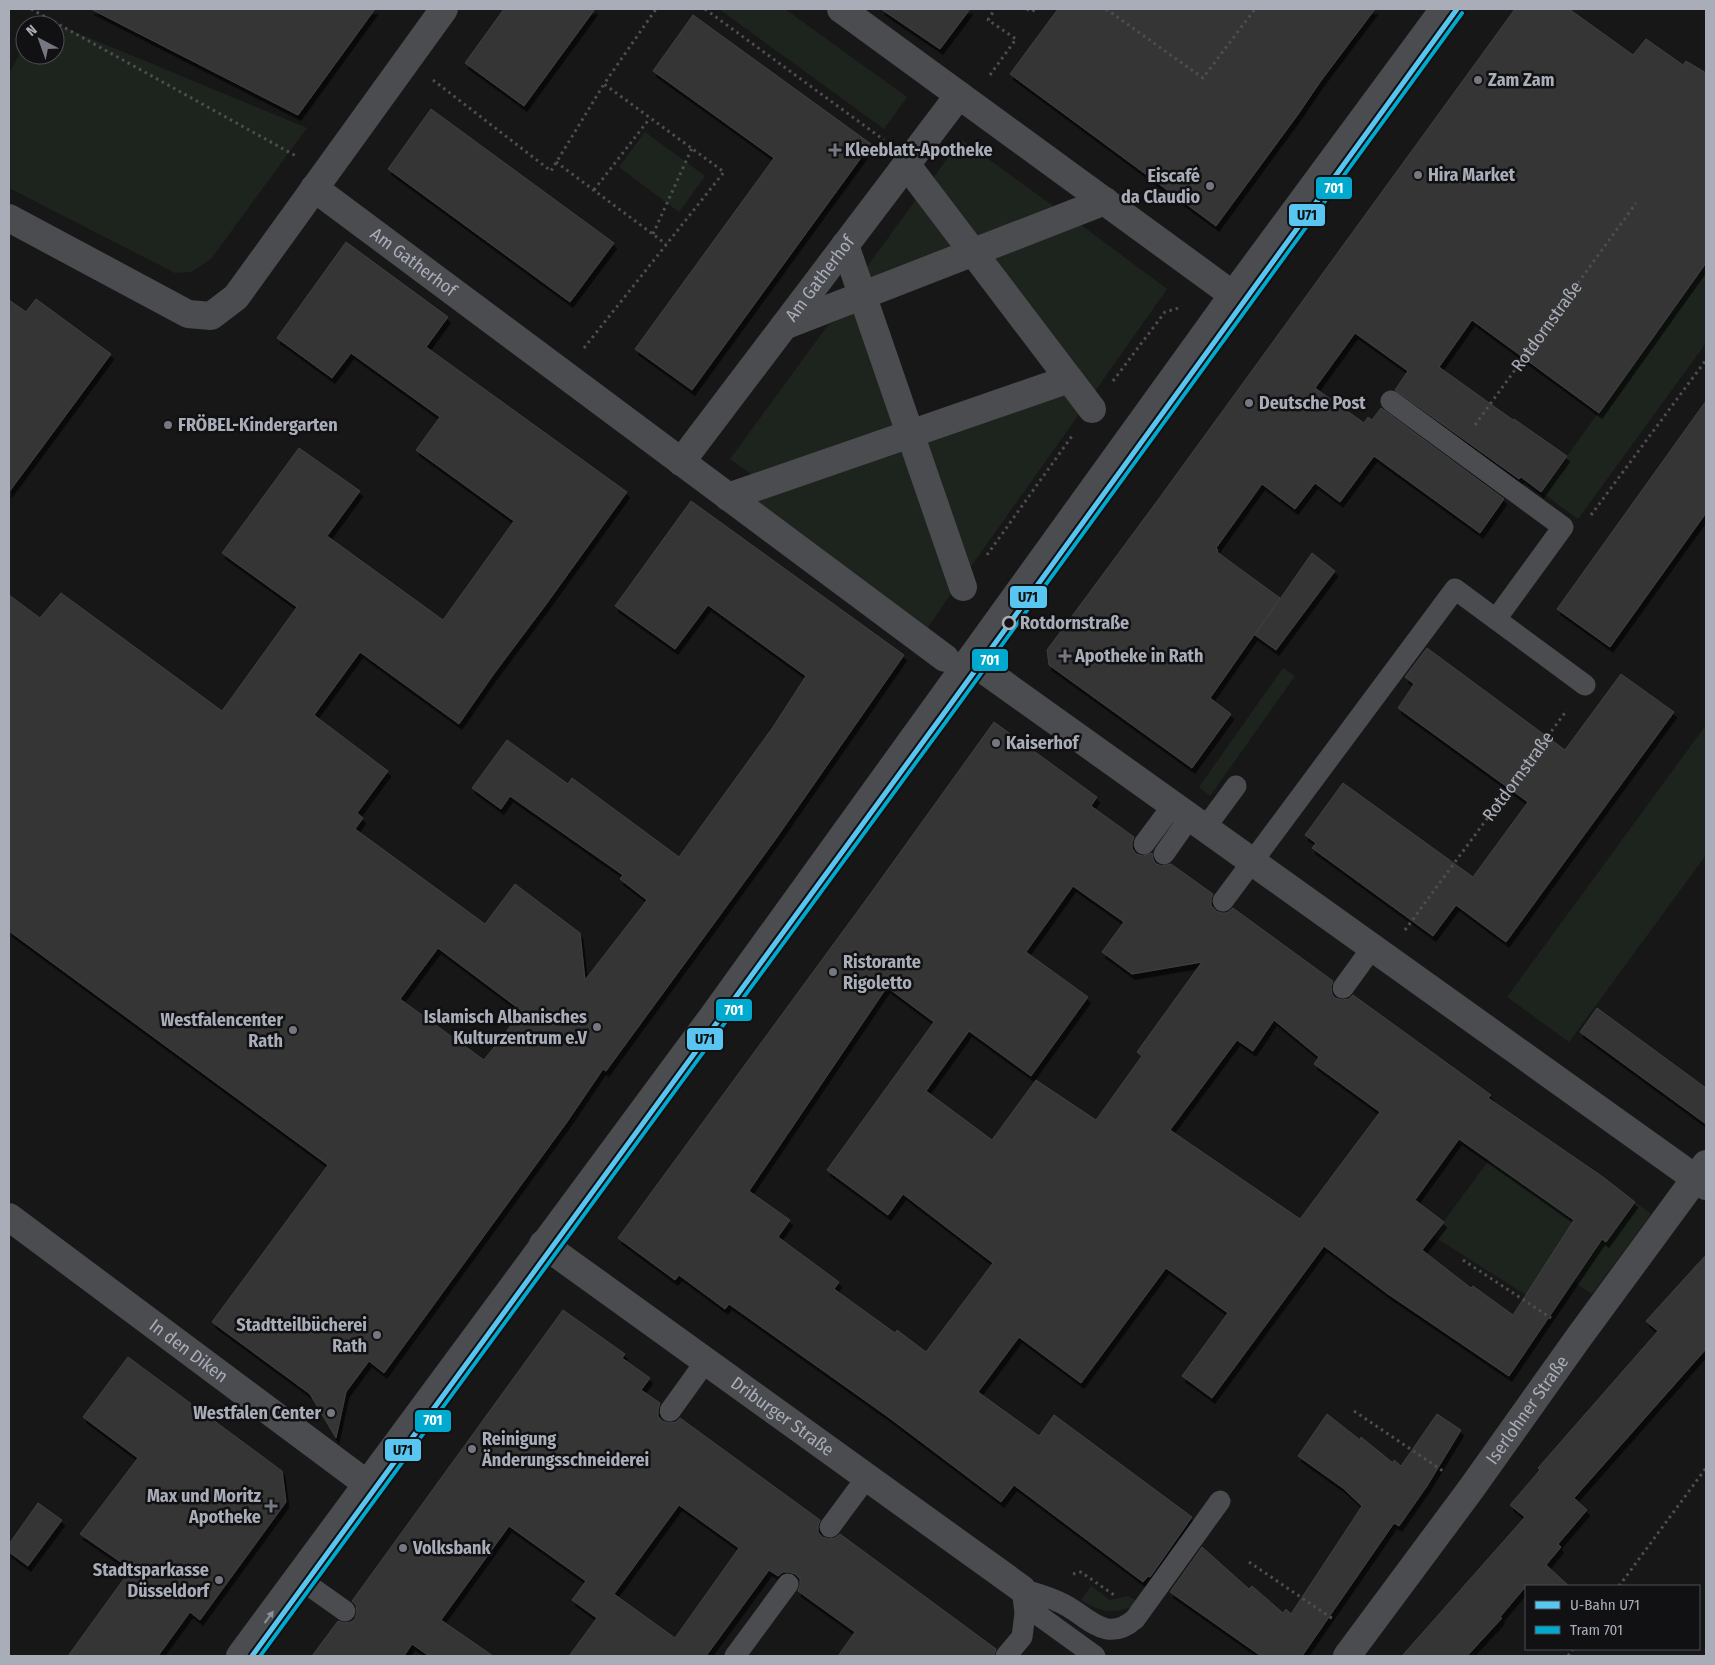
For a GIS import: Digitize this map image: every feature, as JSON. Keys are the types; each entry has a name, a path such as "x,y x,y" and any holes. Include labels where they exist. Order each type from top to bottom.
{"street":[{"path":"9,218 188,314 211,316 236,297 444,9"},
{"path":"841,9 1233,295"},
{"path":"240,1656 713,1016 957,659 1233,295 1444,9"},
{"name":"Am Gatherhof","path":"681,462 959,95"},
{"path":"908,162 973,252 1092,409"},
{"name":"Am Gatherhof","path":"319,181 563,374 728,497 957,659"},
{"path":"784,326 1104,201"},
{"path":"845,245 963,587"},
{"path":"728,497 1069,379"},
{"path":"957,659 1189,817 1379,952 1703,1176"},
{"name":"Iserlohner Straße","path":"1354,1647 1471,1489 1579,1337 1703,1176"},
{"name":"In den Diken","path":"9,1218 367,1484"},
{"name":"Driburger Straße","path":"543,1244 1022,1589"}],"lane":[{"path":"1391,401 1563,527 1496,619"},
{"path":"1223,901 1455,589 1585,685"},
{"path":"1144,844 1236,786"},
{"path":"1164,854 1189,817"},
{"path":"1343,988 1379,952"},
{"path":"670,1411 706,1362"},
{"path":"830,1527 867,1477"},
{"path":"1022,1589 1061,1602 1094,1625 1106,1629 1120,1629 1135,1619 1220,1501"},
{"path":"298,1578 345,1611"},
{"path":"734,1656 788,1584"},
{"path":"1006,1656 1022,1637 1025,1613 1022,1589"},
{"path":"1022,1589 1041,1617 1095,1656"}],"path":[{"path":"31,9 319,181"},
{"path":"406,60 551,170 604,84 656,9"},
{"path":"705,9 908,162"},
{"path":"996,9 988,20 1016,39 996,67"},
{"path":"1027,9 1032,12 1035,9"},
{"path":"1106,9 1203,78 1255,9"},
{"path":"563,374 724,172 604,84"},
{"path":"594,190 650,118"},
{"path":"653,234 692,148"},
{"path":"556,162 666,244"},
{"name":"Rotdornstraße","path":"1457,450 1636,203"},
{"path":"963,587 1165,312 1233,295"},
{"path":"1165,312 1171,316"},
{"path":"1563,527 1575,537 1706,360"},
{"name":"Rotdornstraße","path":"1379,952 1585,685"},
{"path":"1463,1260 1579,1337"},
{"path":"1354,1411 1471,1489"},
{"path":"1620,1585 1706,1468"},
{"path":"1249,1562 1354,1647"}],"shaded area":[{"path":"719,9 785,9 907,97 884,129"},
{"path":"65,28 307,128 211,259 191,272 175,273 9,188 9,74 15,62 15,65 65,65"},
{"path":"645,132 705,176 679,212 619,167"},
{"path":"961,139 1060,211 977,244 932,180"},
{"path":"918,197 961,251 872,286 866,268"},
{"path":"1080,224 1167,289 1093,394 988,258"},
{"path":"1706,264 1706,343 1578,519 1541,492"},
{"path":"859,310 900,431 759,480 730,459 828,325"},
{"path":"1066,388 1082,410 967,572 923,437"},
{"path":"905,443 956,586 927,629 742,499"},
{"path":"1283,668 1295,676 1210,796 1199,787"},
{"path":"1706,725 1706,855 1569,1042 1507,997"},
{"path":"1489,1160 1606,1242 1635,1202 1651,1214 1592,1294 1572,1281 1526,1295 1433,1236"},
{"path":"1091,1586 1110,1600 1128,1596 1140,1603 1117,1611 1096,1608 1081,1600"}],"building":[{"path":"91,9 375,9 298,115"},
{"path":"504,9 595,9 524,106 465,63"},
{"path":"881,9 970,9 940,49"},
{"path":"1058,9 1375,9 1216,226 1010,74"},
{"path":"1515,9 1569,9 1633,55 1646,39 1683,65 1686,61 1706,73 1706,263 1599,413 1472,320 1439,367 1567,456 1541,492 1521,477 1519,479 1395,390 1408,371 1355,333 1315,388 1364,423 1368,417 1372,420 1381,408 1504,499 1480,533 1374,456 1340,502 1315,483 1295,509 1262,484 1216,548 1217,552 1280,598 1210,698 1231,714 1192,768 1049,665 1047,650"},
{"path":"693,15 871,144 692,390 635,349 774,158 653,71"},
{"path":"431,109 614,243 570,302 388,169"},
{"path":"346,242 448,317 426,347 627,492 459,724 360,652 314,715 388,771 357,813 363,818 355,829 485,924 515,884 580,933 585,980 647,900 620,879 623,875 510,796 501,809 472,788 507,740 568,784 572,778 679,857 773,727 806,676 708,605 675,649 615,606 691,501 904,655 775,840 606,1071 603,1069 567,1122 384,1373 369,1361 346,1392 336,1438 310,1394 212,1322 328,1165 9,931 9,595 40,618 61,593 222,711 297,607 222,553 299,448 360,491 327,536 443,620 514,521 416,450 440,417 351,353 332,378 277,338","holes":["438,948 522,1011 484,1060 400,999"]},
{"path":"36,299 111,354 9,492 9,300 26,312"},
{"path":"1706,401 1706,513 1610,647 1557,609"},
{"path":"1312,553 1335,571 1276,650 1255,635"},
{"path":"1427,648 1565,750 1621,674 1674,712 1506,942 1456,905 1433,936 1312,848 1316,843 1305,835 1343,783 1473,877 1528,802 1398,708 1414,684 1405,677"},
{"path":"994,722 1097,797 1091,806 1134,837 1132,848 1136,854 1143,856 1152,853 1156,864 1162,866 1171,864 1213,894 1211,905 1216,911 1227,913 1233,908 1333,981 1331,987 1335,998 1349,999 1353,995 1491,1095 1488,1098 1603,1177 1635,1202 1606,1242 1602,1239 1509,1376 1388,1294 1324,1246 1212,1398 1182,1376 1228,1313 1166,1268 1081,1383 1019,1337 978,1392 1039,1436 1054,1415 1192,1517 1150,1577 1148,1576 1143,1582 1014,1485 1001,1502 887,1416 729,1304 725,1309 679,1275 675,1280 618,1238","holes":["1073,886 1124,922 1102,952 1132,974 1202,962 1137,1052 1142,1056 1096,1120 1036,1080 992,1140 926,1091 969,1031 1031,1076 1088,997 1026,952","887,987 934,1022 827,1170 888,1215 903,1194 993,1263 926,1352 897,1330 895,1333 834,1289 839,1282 778,1237 790,1220 749,1191","1274,1020 1319,1057 1314,1064 1380,1112 1300,1219 1170,1130 1237,1040 1253,1051","1459,1139 1574,1220 1513,1315 1473,1286 1471,1288 1422,1250 1444,1222 1415,1200"]},
{"path":"1597,1008 1706,1088 1706,1124 1580,1032"},
{"path":"1706,1255 1706,1349 1574,1498 1587,1510 1558,1544 1561,1547 1546,1565 1568,1585 1525,1585 1500,1617 1502,1618 1467,1656 1402,1656 1525,1517 1510,1505 1540,1470 1538,1468 1658,1331 1646,1321"},
{"path":"563,1310 625,1354 622,1358 650,1378 641,1390 660,1403 658,1416 662,1421 676,1422 680,1418 820,1520 818,1532 822,1537 835,1538 840,1534 996,1649 994,1656 838,1656 855,1632 798,1591 800,1579 795,1574 783,1572 778,1576 769,1570 706,1656 569,1656 597,1618 572,1600 586,1581 509,1526 441,1620 493,1656 429,1656 412,1644 404,1656 312,1656 338,1621 344,1623 355,1619 356,1605 352,1601","holes":["679,1505 739,1548 675,1638 614,1594"]},
{"path":"128,1357 282,1471 286,1502 200,1620 190,1612 158,1656 68,1656 131,1569 80,1534 138,1458 83,1417"},
{"path":"1327,1414 1360,1440 1361,1437 1393,1463 1394,1460 1401,1466 1437,1414 1461,1430 1427,1486 1399,1526 1394,1523 1302,1656 1261,1656 1170,1592 1202,1547 1249,1589 1252,1586 1283,1613 1286,1609 1291,1614 1362,1506 1343,1488 1298,1456"},
{"path":"38,1503 62,1520 28,1566 9,1552 9,1544"}],"metro line":[{"name":"U71","path":"252,1656 942,716 1457,9"}],"tram line":[{"name":"701","path":"260,1656 947,720 1462,13"}],"place":[{"name":"Zam Zam","path":"1478,80"},
{"name":"Kleeblatt-Apotheke","path":"835,150"},
{"name":"Hira Market","path":"1418,175"},
{"name":"Eiscafé da Claudio","path":"1210,186"},
{"name":"Deutsche Post","path":"1249,403"},
{"name":"FRÖBEL-Kindergarten","path":"168,425"},
{"name":"Rotdornstraße","path":"1009,623"},
{"name":"Apotheke in Rath","path":"1065,656"},
{"name":"Kaiserhof","path":"996,743"},
{"name":"Ristorante Rigoletto","path":"833,972"},
{"name":"Islamisch Albanisches Kulturzentrum e.V","path":"597,1027"},
{"name":"Westfalencenter Rath","path":"293,1030"},
{"name":"Stadtteilbücherei Rath","path":"377,1335"},
{"name":"Westfalen Center","path":"331,1413"},
{"name":"Reinigung Änderungsschneiderei","path":"472,1449"},
{"name":"Max und Moritz Apotheke","path":"271,1506"},
{"name":"Volksbank","path":"403,1548"},
{"name":"Stadtsparkasse Düsseldorf","path":"219,1580"}]}
